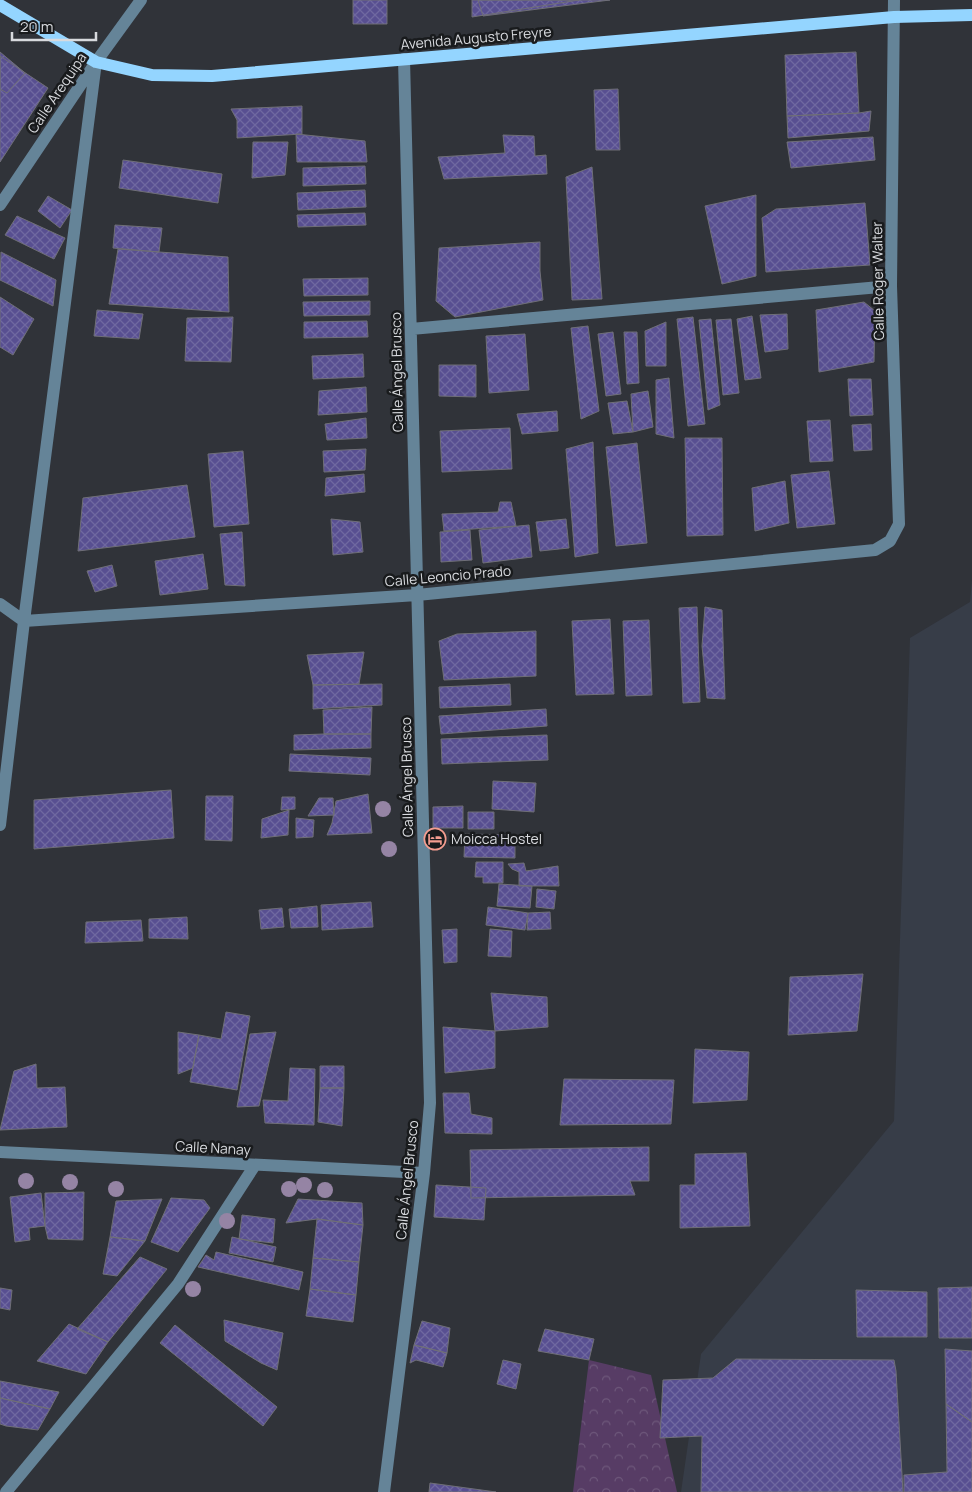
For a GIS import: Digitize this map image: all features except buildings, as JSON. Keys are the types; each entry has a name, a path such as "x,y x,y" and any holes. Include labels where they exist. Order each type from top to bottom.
{"main road":[{"name":"Avenida Augusto Freyre","path":"0,5 96,62 152,75 212,76 894,17 972,15"}],"street":[{"name":"Calle Arequipa","path":"0,205 96,62 141,0"},
{"name":"Calle Roger Walter","path":"875,550 890,541 899,524 891,286 894,0"},
{"name":"Calle Ángel Brusco","path":"384,1492 424,1173 430,1103 404,59"},
{"path":"0,825 24,622 96,62"},
{"path":"411,329 891,286"},
{"name":"Calle Leoncio Prado","path":"24,622 417,595 875,550"},
{"path":"0,604 24,622"},
{"name":"Calle Nanay","path":"0,1152 424,1173"},
{"path":"6,1492 178,1284 255,1165"}],"shaded area":[{"path":"972,580 972,1492 681,1492 701,1354 894,1121 910,638 970,602"}],"green space":[{"path":"589,1360 651,1375 677,1492 573,1492"}],"place":[{"name":"Moicca Hostel","path":"435,839"}]}
